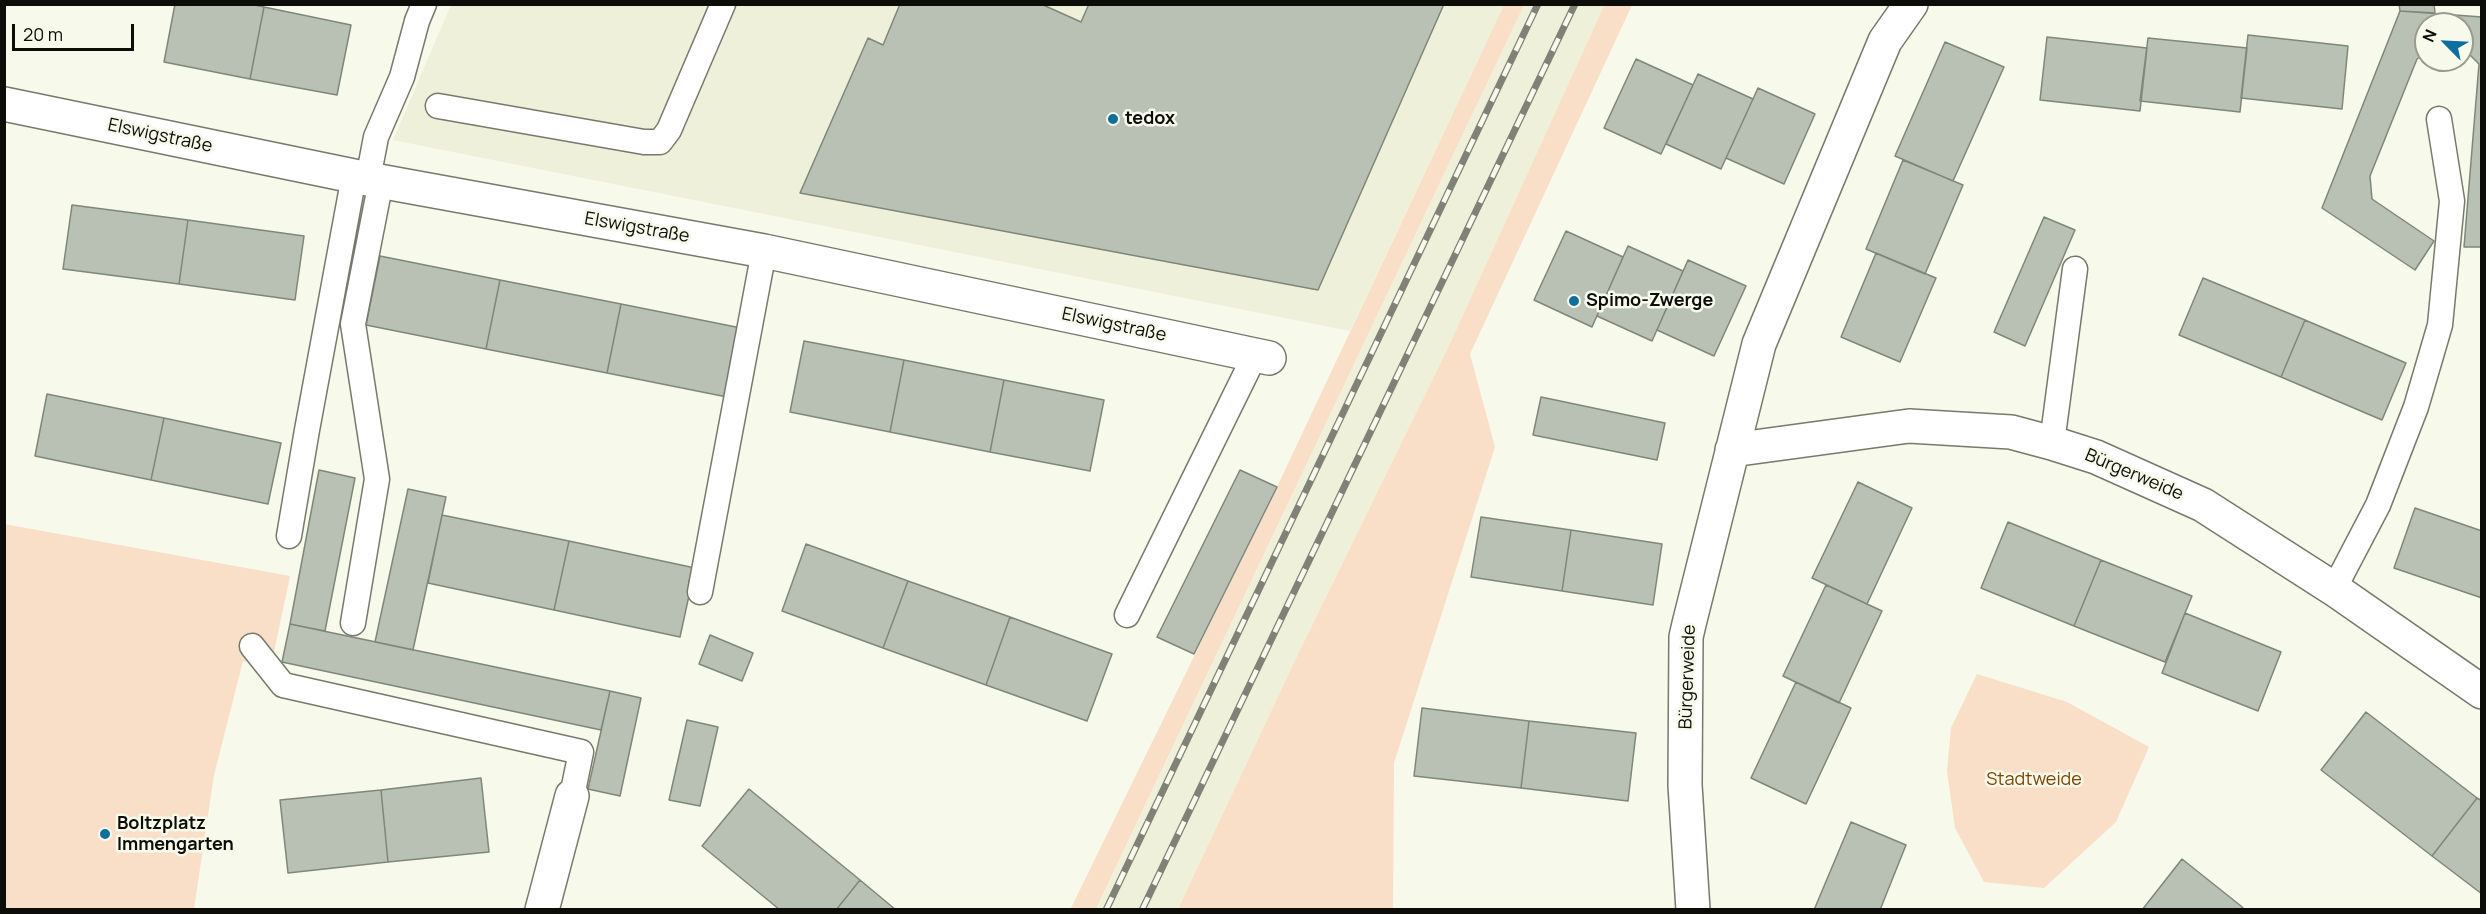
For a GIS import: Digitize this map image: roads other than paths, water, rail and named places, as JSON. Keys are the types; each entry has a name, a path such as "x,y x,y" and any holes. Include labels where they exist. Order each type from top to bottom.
{"street":[{"name":"Bürgerweide","path":"1692,909 1685,785 1686,637 1759,344 1885,41 1911,4"},
{"name":"Elswigstraße","path":"4,104 368,179 765,251 1262,356"},
{"name":"Bürgerweide","path":"1732,450 1909,426 2011,432 2096,457 2203,505 2334,589 2481,692"},
{"path":"542,909 572,796"}],"lane":[{"path":"289,536 307,430 368,179 376,137 402,76 424,4"},
{"path":"438,106 644,142 660,142 669,130 723,4"},
{"path":"2334,589 2378,505 2416,407 2440,325 2452,201 2439,119"},
{"path":"353,623 377,479 353,324 368,179"},
{"path":"700,592 765,251"},
{"path":"2052,443 2075,269"},
{"path":"1127,615 1262,356"},
{"path":"252,646 283,685 581,752 572,796"}],"railway":[{"path":"1106,910 1538,4"},
{"path":"1142,910 1575,4"}],"place":[{"name":"tedox","path":"1113,119"},
{"name":"Spimo-Zwerge","path":"1574,301"},
{"name":"Boltzplatz Immengarten","path":"105,834"}],"park label":[{"name":"Stadtweide","path":"2034,780"}]}
